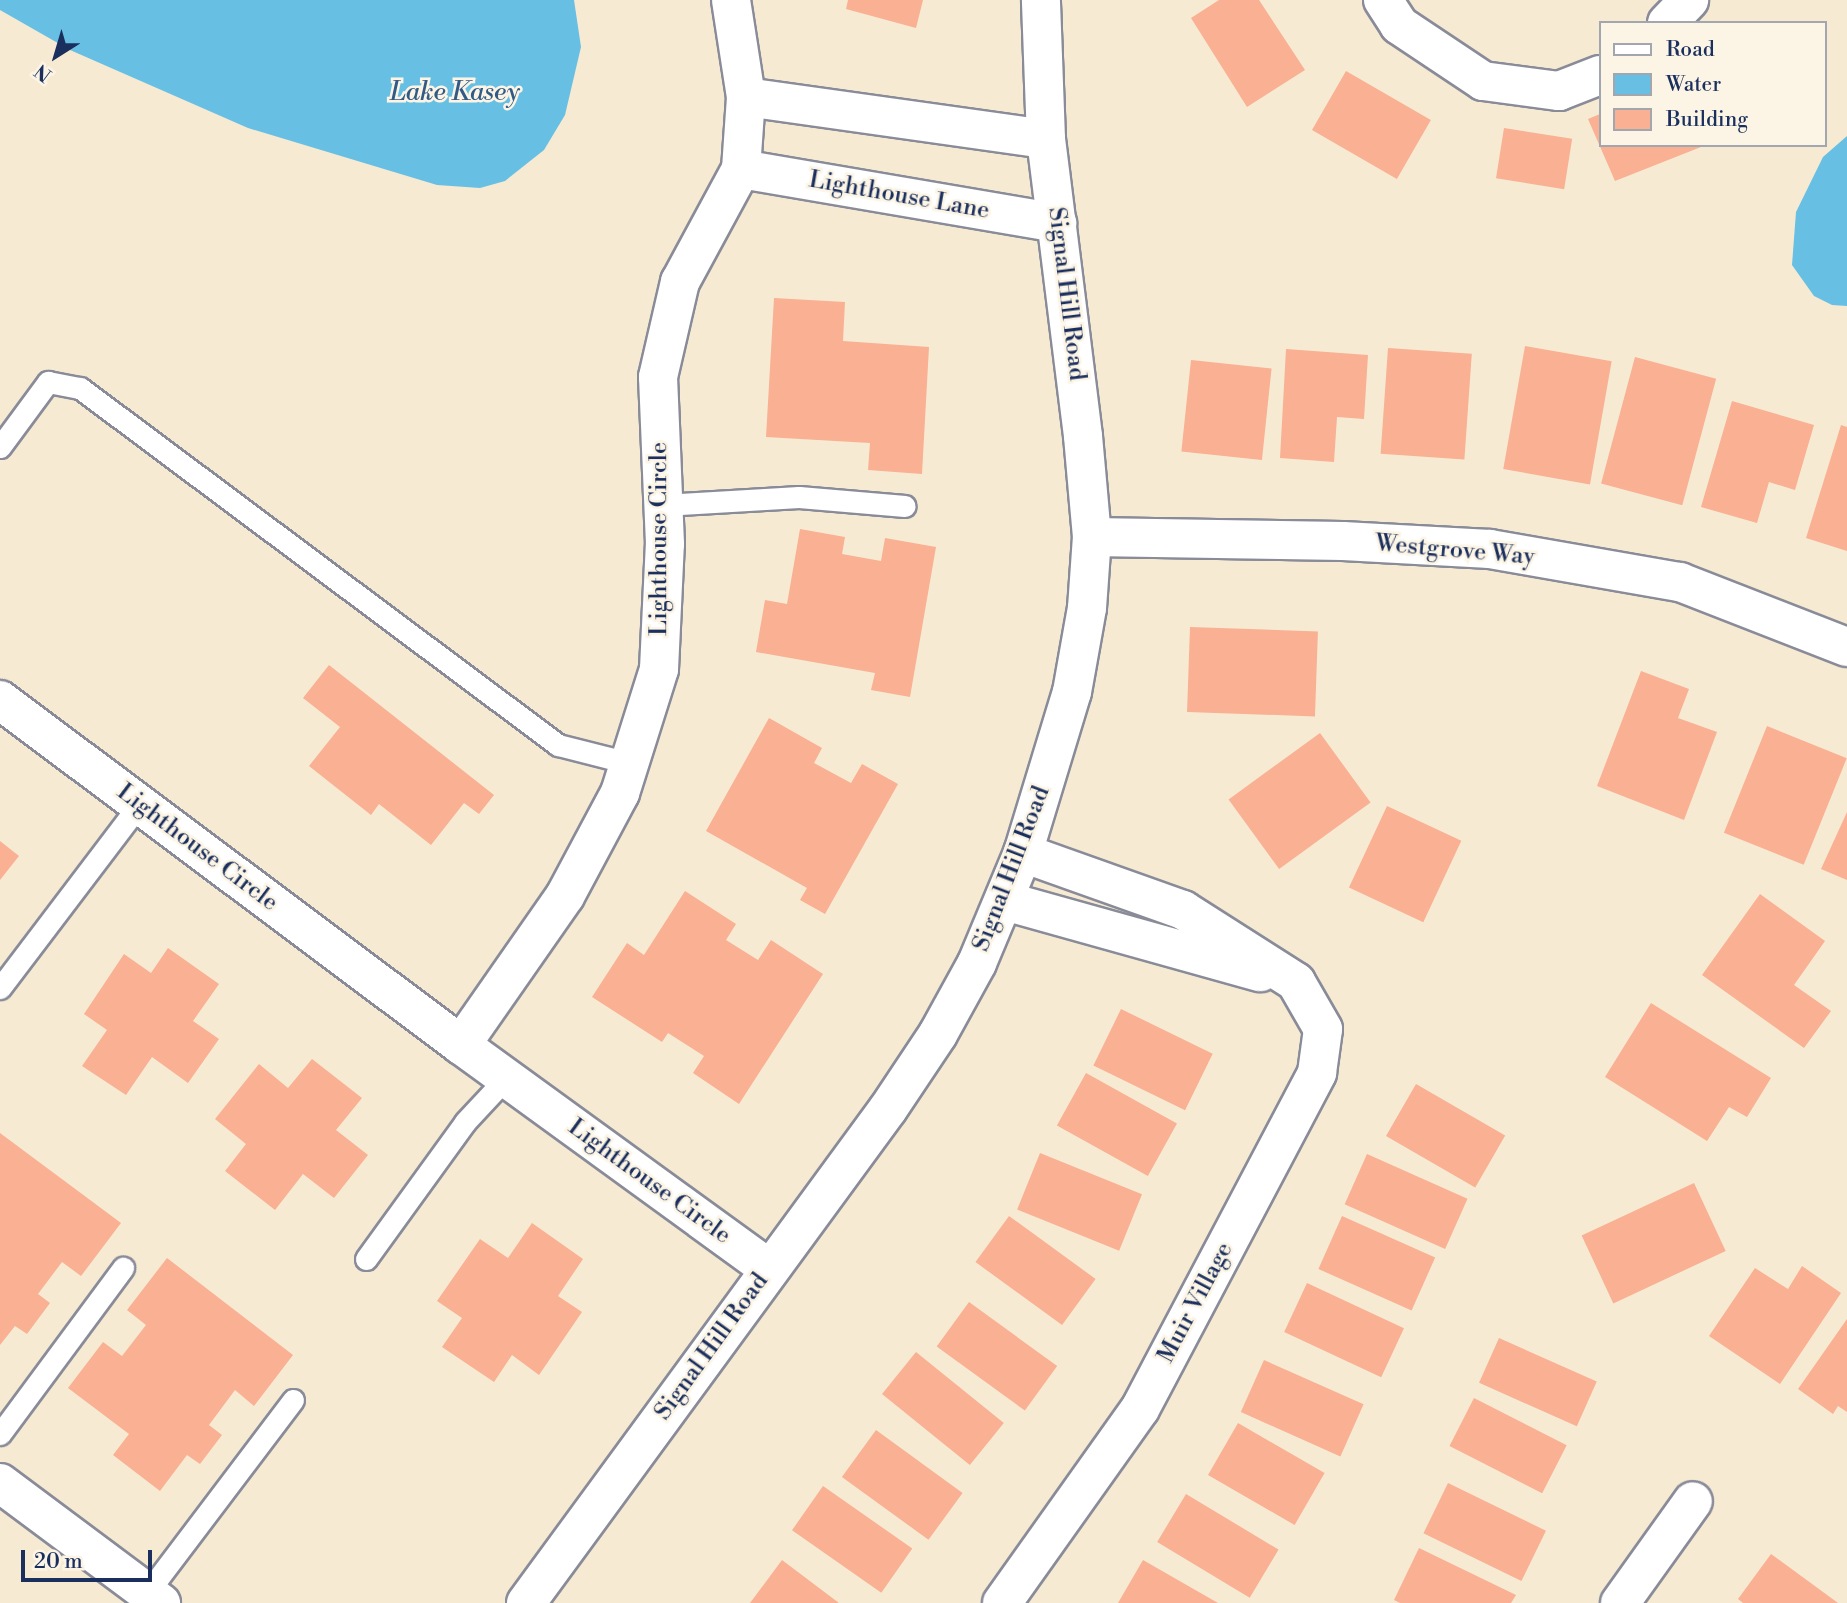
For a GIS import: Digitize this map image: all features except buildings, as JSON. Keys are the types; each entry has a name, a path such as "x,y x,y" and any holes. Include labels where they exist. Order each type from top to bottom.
{"street":[{"name":"Lighthouse Circle","path":"461,1045 565,896 620,793 659,668 665,544 658,377 680,282 741,169 746,97 731,0"},
{"name":"Signal Hill Road","path":"526,1603 888,1109 937,1034 977,962 1023,853 1072,692 1087,608 1092,537 1083,436 1046,139 1041,0"},
{"path":"1382,0 1399,26 1483,81 1559,91 1598,76"},
{"path":"1669,21 1689,0"},
{"path":"746,97 1046,139"},
{"name":"Lighthouse Lane","path":"741,169 1057,223"},
{"name":"Westgrove Way","path":"1092,537 1343,541 1490,549 1680,582 1847,647"},
{"name":"Lighthouse Circle","path":"0,700 461,1045 769,1269"},
{"name":"Muir Village","path":"1002,1603 1140,1409 1317,1073 1323,1029 1296,982 1183,910 1023,853"},
{"path":"1005,901 1296,982"},
{"path":"0,1483 154,1598"},
{"path":"1620,1603 1693,1501"}],"lane":[{"path":"0,447 48,382 80,388 558,745 629,763"},
{"path":"663,505 799,497 905,506"},
{"path":"0,988 139,805"},
{"path":"366,1259 465,1122 506,1078"},
{"path":"0,1434 123,1268"},
{"path":"154,1598 293,1400"}],"water":[{"name":"Lake Kasey","path":"0,0 574,0 581,47 565,115 544,150 505,181 480,188 437,185 248,128 70,50 0,10"},
{"path":"1847,136 1847,306 1832,305 1814,296 1792,265 1796,212 1823,157"}]}
